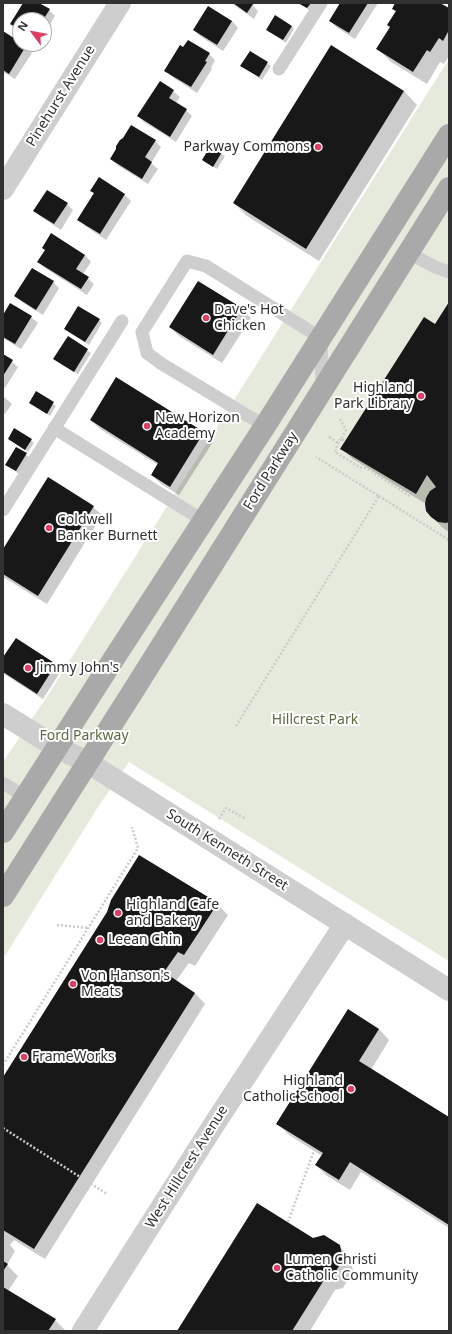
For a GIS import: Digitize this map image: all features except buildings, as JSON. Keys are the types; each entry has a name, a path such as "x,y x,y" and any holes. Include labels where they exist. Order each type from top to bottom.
{"main road":[{"name":"Ford Parkway","path":"3,832 56,747 265,426 449,135"},
{"name":"Ford Parkway","path":"3,896 449,188"}],"street":[{"name":"Pinehurst Avenue","path":"3,190 120,3"},
{"name":"South Kenneth Street","path":"4,717 56,747 87,762 449,990"},
{"name":"West Hillcrest Avenue","path":"83,1331 345,924"}],"lane":[{"path":"279,69 320,3"},
{"path":"409,252 435,267 449,272"},
{"path":"265,426 162,364 147,353 142,332 187,261 206,266 321,338 322,391"},
{"path":"3,510 122,321"},
{"path":"54,428 204,521"},
{"path":"3,783 25,797"}],"path":[{"path":"340,419 346,430 338,443 336,452 359,467 366,468 410,496"},
{"path":"329,437 338,443"},
{"path":"341,439 345,441"},
{"path":"316,457 449,540"},
{"path":"236,726 379,496"},
{"path":"219,819 226,808 246,819"},
{"path":"3,1065 138,848 132,827"},
{"path":"57,925 89,928"},
{"path":"3,1128 107,1194"},
{"path":"288,1222 315,1148"}],"green space":[{"name":"Hillcrest Park","path":"449,59 449,961 129,762 98,807 3,959 3,762 48,695"}],"place":[{"name":"Parkway Commons","path":"318,147"},
{"name":"Dave's Hot Chicken","path":"206,318"},
{"name":"Highland Park Library","path":"421,396"},
{"name":"New Horizon Academy","path":"147,426"},
{"name":"Coldwell Banker Burnett","path":"49,528"},
{"name":"Jimmy John's","path":"28,668"},
{"name":"Highland Cafe and Bakery","path":"118,913"},
{"name":"Leean Chin","path":"100,940"},
{"name":"Von Hanson's Meats","path":"73,984"},
{"name":"FrameWorks","path":"24,1057"},
{"name":"Highland Catholic School","path":"351,1089"},
{"name":"Lumen Christi Catholic Community","path":"277,1268"}]}
